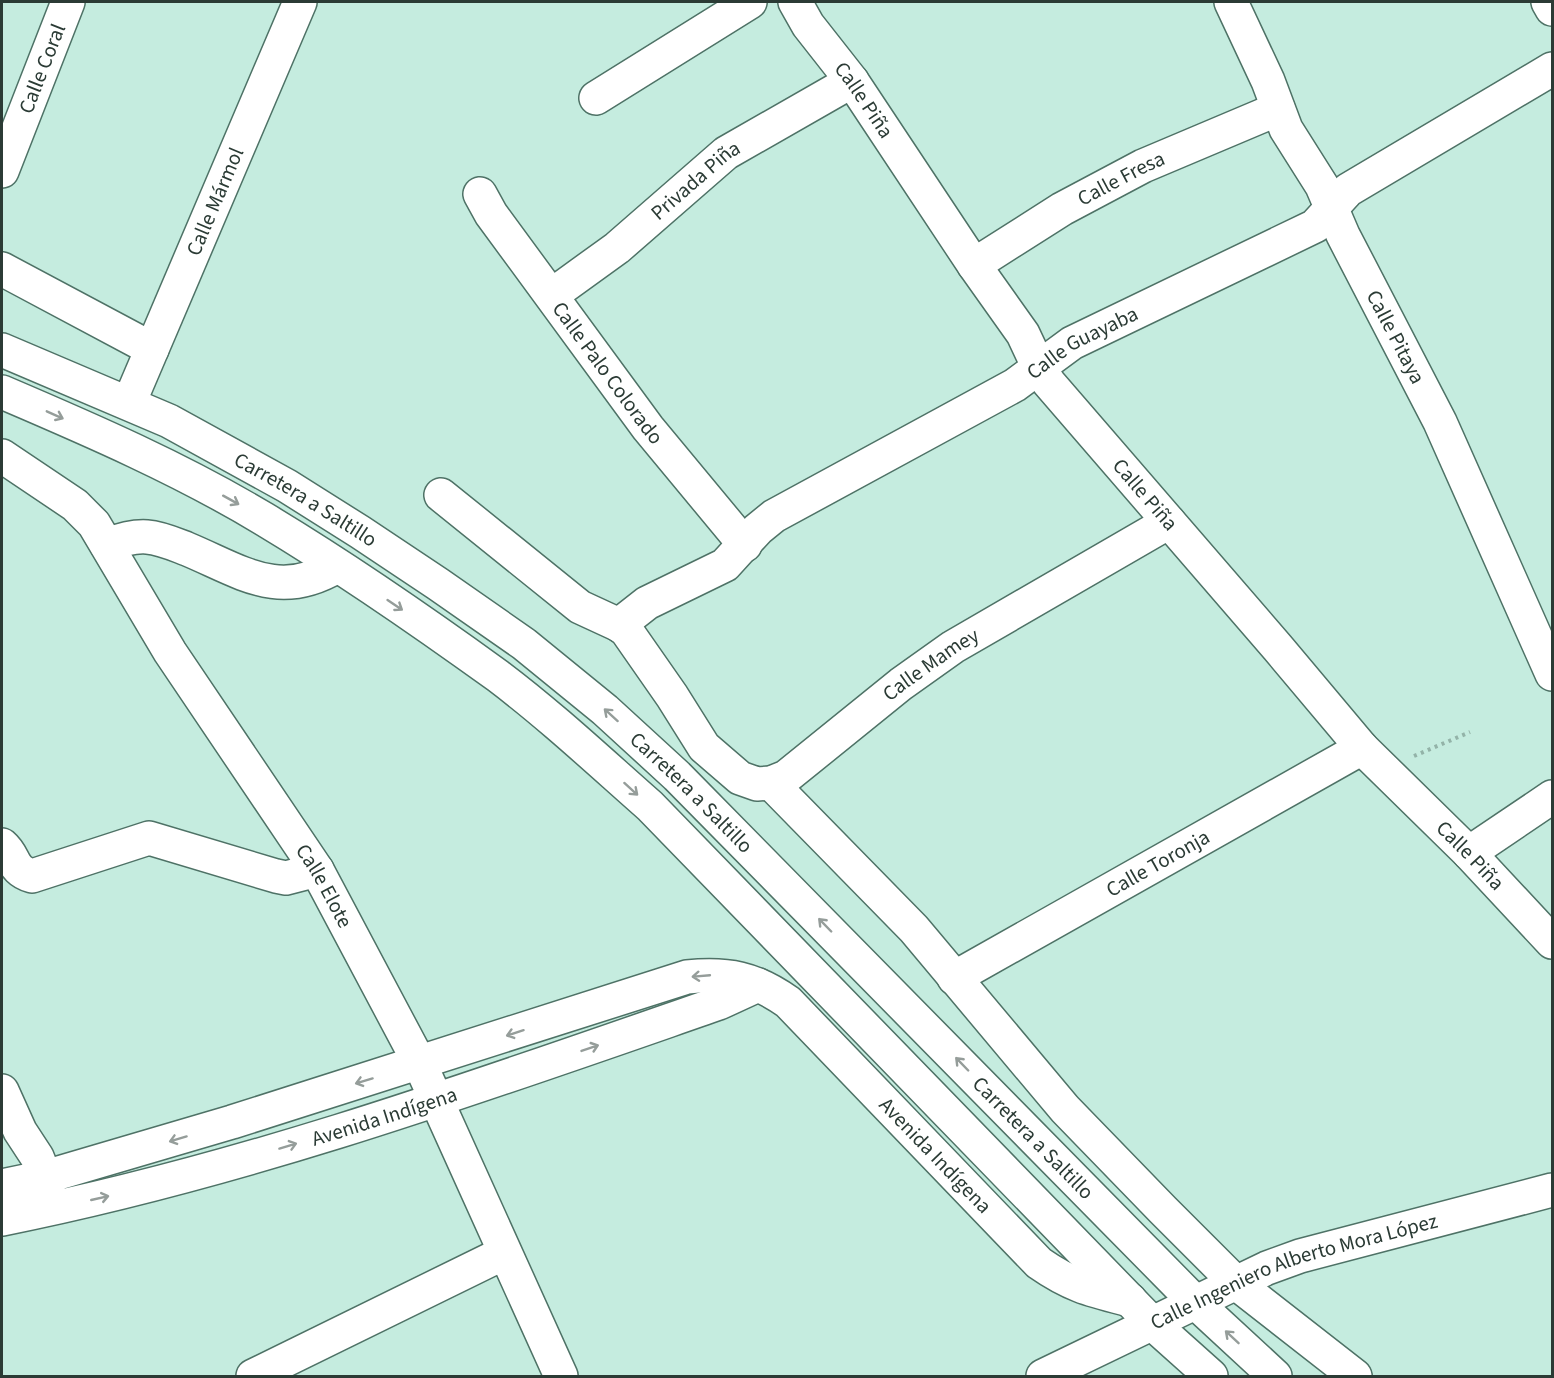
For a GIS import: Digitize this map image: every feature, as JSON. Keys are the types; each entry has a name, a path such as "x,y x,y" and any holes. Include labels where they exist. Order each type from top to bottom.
{"street":[{"name":"Calle Coral","path":"2,171 68,2"},
{"name":"Calle Mármol","path":"129,403 300,2"},
{"path":"596,98 750,2"},
{"name":"Calle Piña","path":"795,2 808,25 852,81 974,265 1023,334 1048,383 1373,759 1469,854 1552,942"},
{"name":"Calle Pitaya","path":"1232,2 1268,81 1286,129 1322,186 1343,235 1440,422 1552,674"},
{"path":"1548,2 1552,9"},
{"name":"Calle Guayaba","path":"619,625 647,603 725,565 758,529 774,516 1014,386 1072,343 1315,226 1348,190 1552,69"},
{"name":"Privada Piña","path":"552,296 617,248 726,153 852,81"},
{"name":"Calle Fresa","path":"974,265 1062,209 1143,166 1278,109"},
{"name":"Calle Palo Colorado","path":"480,194 490,214 648,428 745,545"},
{"path":"2,269 152,350"},
{"name":"Carretera a Saltillo","path":"2,350 169,422 287,486 438,584 533,651 605,710 677,776 1196,1303 1275,1377"},
{"name":"Carretera a Saltillo","path":"2,392 112,440 263,518 499,677 650,806 1154,1325 1210,1376"},
{"name":"Calle Elote","path":"2,456 84,513 107,544 170,652 317,870 420,1064 561,1377"},
{"path":"441,495 580,608 626,630 704,747 740,778 757,784 771,783 914,929 1065,1109 1236,1284 1355,1377"},
{"name":"Calle Mamey","path":"771,783 786,777 901,684 953,646 1170,522"},
{"path":"107,544 123,539 147,537 170,542 259,580 277,583 301,582 320,576 337,566"},
{"path":"677,776 704,747"},
{"name":"Calle Toronja","path":"954,978 1373,759"},
{"path":"1469,854 1552,797"},
{"path":"2,846 8,851 17,869 32,876 149,838 286,878 317,870"},
{"name":"Avenida Indígena","path":"2,1186 45,1177 141,1150 420,1064 687,977 715,974 758,985 771,990 788,1002 1039,1263 1059,1277 1081,1288 1130,1300"},
{"name":"Avenida Indígena","path":"2,1219 150,1186 436,1101 719,1003 758,985"},
{"path":"2,1091 20,1131 37,1157 45,1177 52,1209"},
{"name":"Calle Ingeniero Alberto Mora López","path":"1043,1377 1154,1325 1267,1268 1300,1256 1552,1190"},
{"path":"253,1377 504,1253"}],"path":[{"path":"1373,759 1470,732"}]}
